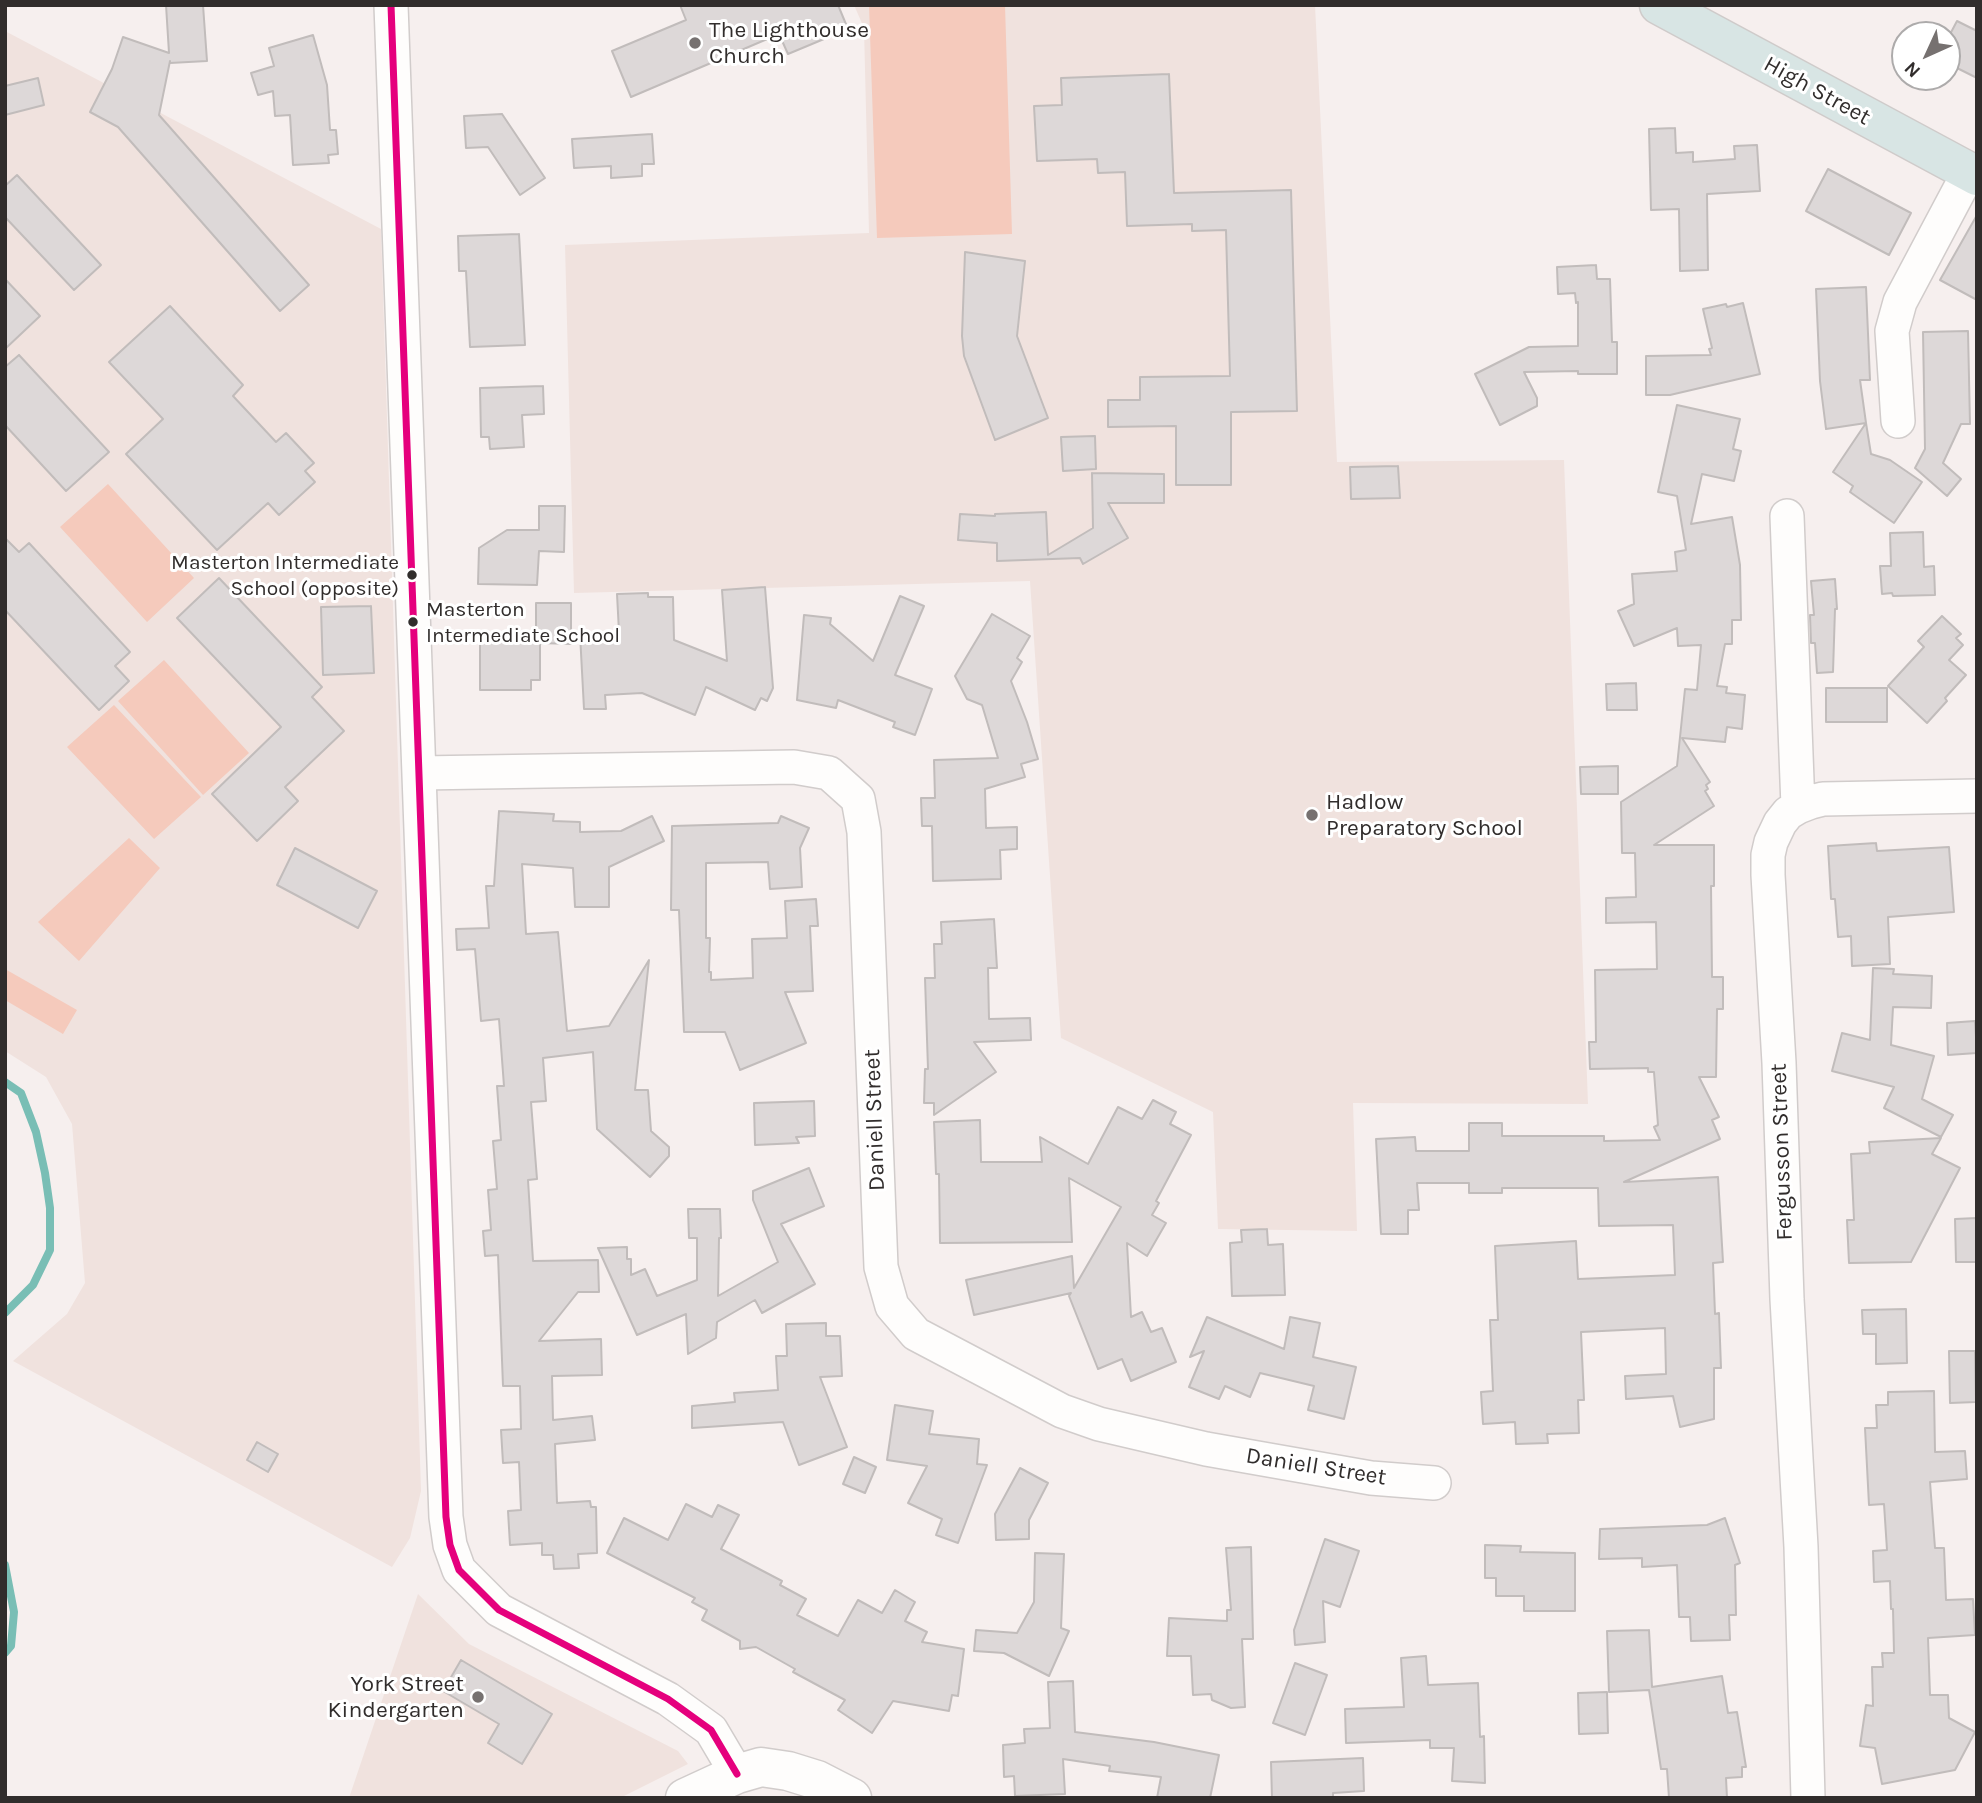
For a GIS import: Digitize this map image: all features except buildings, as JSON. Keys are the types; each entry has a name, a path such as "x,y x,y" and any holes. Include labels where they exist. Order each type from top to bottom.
{"highway":[{"name":"High Street","path":"1659,5 1973,174"}],"street":[{"path":"391,5 446,1517 450,1545 459,1570 499,1610 667,1699 710,1730 737,1774"},
{"path":"1898,421 1892,331 1899,302 1973,174"},
{"path":"1787,516 1798,807 1823,799 1977,796"},
{"name":"Daniell Street","path":"420,774 794,768 829,773 858,799 864,832 881,1267 892,1306 916,1334 1062,1411 1099,1424 1206,1449 1371,1478 1434,1483"},
{"name":"Fergusson Street","path":"1798,807 1788,813 1774,834 1768,855 1768,875 1801,1547 1808,1798"},
{"path":"685,1798 737,1774 761,1768 788,1771 817,1780 852,1798"}],"shaded area":[{"name":"Hadlow Preparatory School","path":"854,5 1315,5 1337,462 1564,460 1588,1104 1353,1103 1357,1231 1218,1229 1213,1112 1061,1038 1030,581 574,593 565,245 869,233 864,28"},
{"path":"869,5 1005,5 1012,234 877,238"},
{"name":"Masterton Intermediate School","path":"5,31 381,229 421,1491 410,1538 392,1567 13,1361 67,1314 85,1283 72,1124 46,1077 5,1051"},
{"path":"108,484 194,578 147,622 60,527"},
{"path":"164,660 249,753 203,795 118,701"},
{"path":"114,705 201,797 154,839 67,747"},
{"path":"129,838 160,868 79,961 38,922"},
{"path":"5,969 77,1010 63,1034 5,1000"},
{"name":"York Street Kindergarten","path":"418,1594 469,1644 678,1751 688,1764 620,1798 349,1798"}],"waterway":[{"path":"5,1082 21,1093 36,1132 50,1208 50,1250 33,1285 5,1313"},
{"path":"5,1565 14,1612 11,1646 5,1653"}],"transit line":[{"path":"391,5 446,1517 450,1545 459,1570 499,1610 668,1699 711,1730 737,1774"}],"place":[{"name":"The Lighthouse Church","path":"695,43"},
{"name":"Masterton Intermediate School (opposite)","path":"412,575"},
{"name":"Masterton Intermediate School","path":"413,622"},
{"name":"Hadlow Preparatory School","path":"1312,815"},
{"name":"York Street Kindergarten","path":"478,1697"}]}
